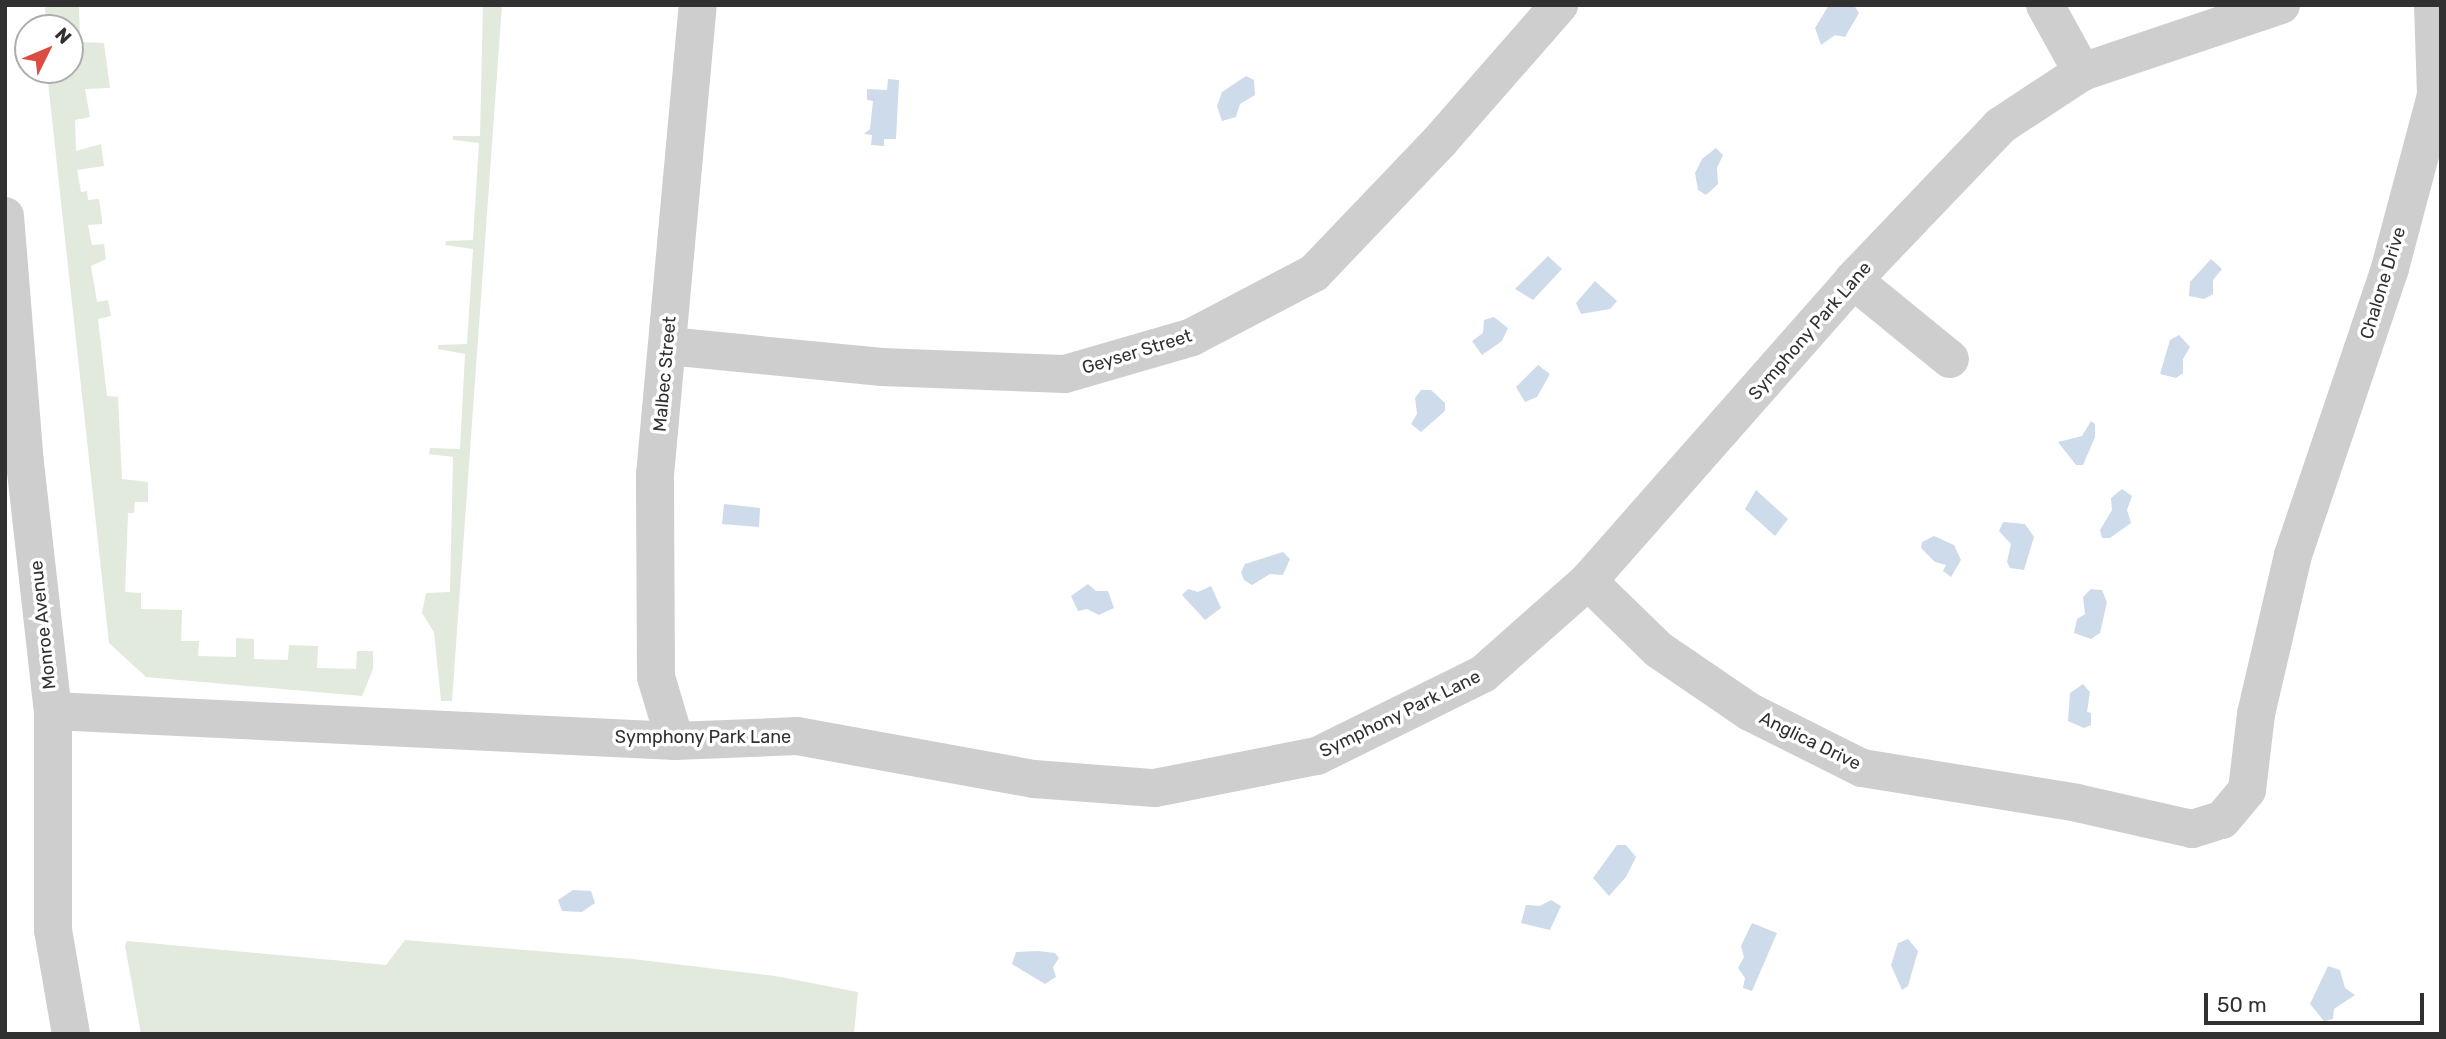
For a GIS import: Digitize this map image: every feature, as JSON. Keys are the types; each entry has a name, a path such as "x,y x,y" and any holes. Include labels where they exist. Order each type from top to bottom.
{"street":[{"name":"Malbec Street","path":"675,741 656,677 655,475 698,5"},
{"name":"Geyser Street","path":"668,346 882,367 1065,374 1192,337 1314,273 1440,141 1559,5"},
{"path":"2045,5 2082,72"},
{"name":"Symphony Park Lane","path":"53,711 675,741 797,736 1034,779 1155,788 1317,756 1483,674 1588,581 1853,280 2000,126 2082,72 2281,5"},
{"name":"Chalone Drive","path":"2077,803 2192,828 2222,820 2247,790 2256,713 2293,555 2390,268 2436,94 2433,5"},
{"name":"Monroe Avenue","path":"5,216 25,463 53,711 53,930 71,1034"},
{"path":"1853,280 1950,359"},
{"name":"Anglica Drive","path":"1588,581 1659,650 1750,712 1862,768 2077,803"}],"shaded area":[{"path":"45,5 79,5 79,14 45,14"},
{"path":"483,5 502,5 452,701 441,701 434,632 422,613 426,593 450,592 453,457 429,454 430,448 460,449 465,354 438,349 438,345 467,344 473,249 445,245 446,241 473,240 479,143 453,140 453,136 480,136"},
{"path":"84,42 104,43 110,88 85,89 90,117 75,120 76,151 101,144 104,166 77,170 81,192 87,191 88,200 99,199 102,220 102,224 88,225 92,245 104,244 106,259 91,266 97,302 108,300 111,316 98,319 107,396 118,397 122,479 148,482 148,502 135,502 134,513 128,513 125,592 141,593 141,609 182,610 181,641 199,641 198,656 236,657 236,638 254,639 254,659 288,660 289,645 318,646 317,668 356,669 357,651 373,651 373,669 362,696 146,677 109,643 48,84 84,84"},
{"path":"405,940 633,959 775,976 858,992 854,1034 141,1034 125,946 127,941 386,965"}],"water":[{"path":"1829,5 1854,5 1859,13 1845,37 1835,35 1821,45 1815,28"},
{"path":"1246,76 1254,80 1255,95 1240,104 1236,117 1222,121 1217,106 1222,92"},
{"path":"888,79 899,80 896,139 884,139 884,146 871,145 872,135 864,134 870,129 873,101 867,100 867,89 887,90"},
{"path":"1716,148 1723,155 1717,168 1718,184 1706,195 1698,190 1695,173 1702,159"},
{"path":"1548,256 1562,269 1533,300 1515,289"},
{"path":"2211,259 2222,269 2213,280 2213,294 2204,299 2189,296 2190,282"},
{"path":"1595,281 1617,301 1610,309 1581,314 1576,303"},
{"path":"1494,317 1508,328 1502,341 1482,355 1472,341 1483,333 1484,320"},
{"path":"2179,335 2190,347 2183,359 2183,373 2176,378 2160,374 2170,340"},
{"path":"1538,365 1550,374 1537,397 1525,402 1516,387"},
{"path":"1421,390 1431,390 1445,403 1445,411 1421,432 1411,424 1417,414 1415,398"},
{"path":"2091,421 2095,424 2095,437 2083,465 2076,465 2058,442 2082,436"},
{"path":"2122,489 2132,496 2127,510 2131,523 2110,538 2102,538 2100,530 2112,510 2111,498"},
{"path":"1756,490 1788,519 1775,536 1745,509"},
{"path":"724,504 760,508 759,527 722,524"},
{"path":"2003,522 2025,524 2034,537 2024,570 2010,568 2007,562 2011,544 1999,531"},
{"path":"1934,536 1954,545 1961,560 1951,577 1943,571 1946,565 1935,562 1921,548 1922,542"},
{"path":"1283,552 1290,559 1283,575 1270,574 1252,585 1244,580 1241,572 1245,564"},
{"path":"1088,584 1096,591 1108,591 1114,608 1099,615 1087,609 1078,611 1071,596"},
{"path":"1211,586 1221,608 1205,620 1182,595 1188,589 1198,592"},
{"path":"2091,589 2102,590 2107,602 2100,633 2091,639 2074,633 2077,619 2085,614 2083,597"},
{"path":"2083,684 2090,692 2087,712 2091,713 2091,725 2084,728 2068,721 2070,693"},
{"path":"1617,845 1626,845 1636,857 1626,877 1609,896 1593,878"},
{"path":"573,890 591,891 595,903 582,912 562,911 558,900"},
{"path":"1551,900 1561,906 1550,930 1521,923 1526,905 1540,906"},
{"path":"1752,923 1777,933 1752,991 1743,988 1745,978 1738,968 1744,957 1741,946"},
{"path":"1908,939 1918,951 1908,986 1902,990 1891,965 1898,943"},
{"path":"1016,952 1055,953 1059,958 1053,967 1056,977 1045,984 1012,964"},
{"path":"2328,966 2340,970 2345,988 2355,995 2334,1009 2333,1019 2324,1021 2310,1004"}]}
